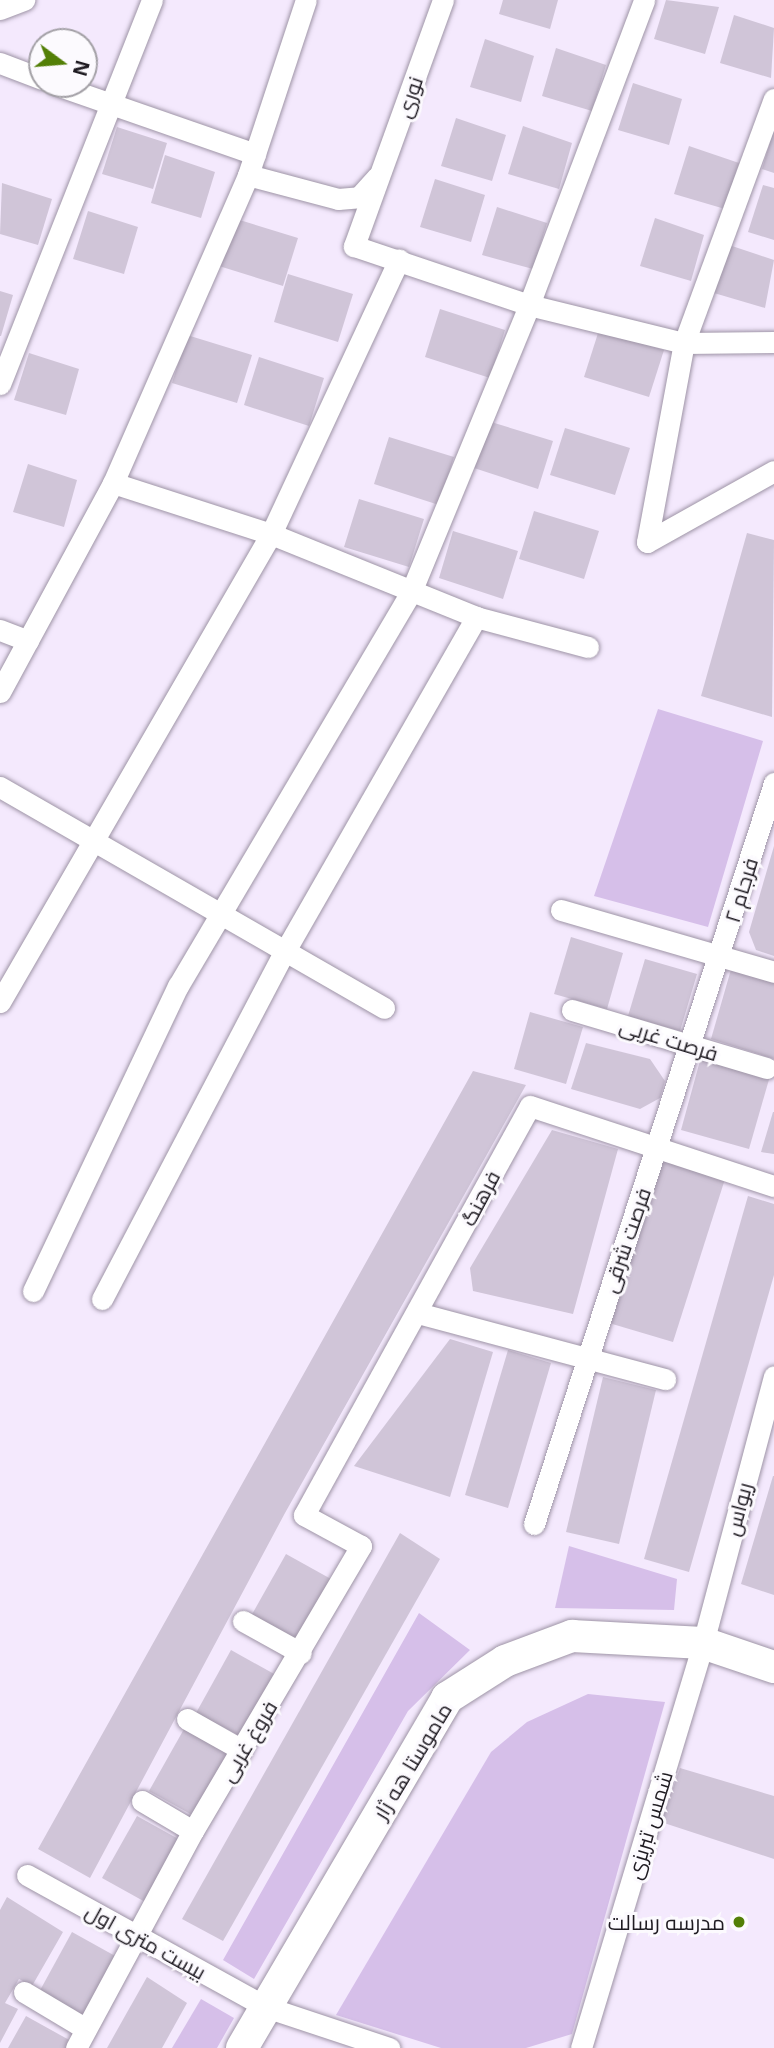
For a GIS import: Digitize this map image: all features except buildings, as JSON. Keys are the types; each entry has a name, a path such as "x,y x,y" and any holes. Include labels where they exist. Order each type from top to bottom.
{"main road":[{"name":"ماموستا هه ژار","path":"243,2048 447,1698 505,1661 572,1636 704,1643 774,1667"}],"street":[{"path":"0,9 24,0"},
{"path":"0,384 108,105 152,0"},
{"path":"0,692 113,483 248,175 306,0"},
{"name":"نوری","path":"399,259 354,246 443,0"},
{"path":"33,1291 219,913 411,592 529,305 644,0"},
{"path":"0,63 28,74"},
{"path":"90,98 255,154"},
{"path":"774,99 684,343 648,542 774,471"},
{"path":"248,175 338,199 359,197 383,171"},
{"path":"0,1002 271,534 399,259 529,305 684,343 774,342"},
{"path":"113,483 271,534 476,617 588,647"},
{"path":"102,1299 285,951 476,617"},
{"path":"0,630 29,641"},
{"name":"فرجام ۲","path":"721,956 774,783"},
{"path":"0,788 384,1008"},
{"path":"561,910 774,972"},
{"name":"فرصت شرقی","path":"534,1524 585,1358 721,956"},
{"name":"فرصت غربی","path":"572,1010 767,1068"},
{"name":"فرهنگ","path":"361,1546 304,1515 530,1106 774,1186"},
{"path":"418,1313 664,1379"},
{"name":"ریواس","path":"704,1643 770,1400 774,1376"},
{"name":"فروغ غربی","path":"76,2048 193,1831 301,1653 361,1546"},
{"path":"243,1621 301,1653"},
{"name":"شمس تبریزی","path":"582,2048 704,1643"},
{"path":"187,1719 242,1750"},
{"path":"142,1801 193,1831"},
{"name":"بیست متری اول","path":"27,1875 266,2007 389,2048"},
{"path":"24,1992 86,2029"}],"shaded area":[{"path":"658,709 763,741 708,927 594,896"},
{"path":"569,1546 677,1579 674,1610 555,1608"},
{"path":"419,1613 470,1650 408,1711 254,1979 223,1960"},
{"path":"588,1694 665,1702 572,2034 526,2048 441,2048 336,2015 491,1752 527,1722"},
{"path":"201,1999 234,2018 217,2048 172,2048"}],"place":[{"name":"مدرسه رسالت","path":"739,1922"}]}
